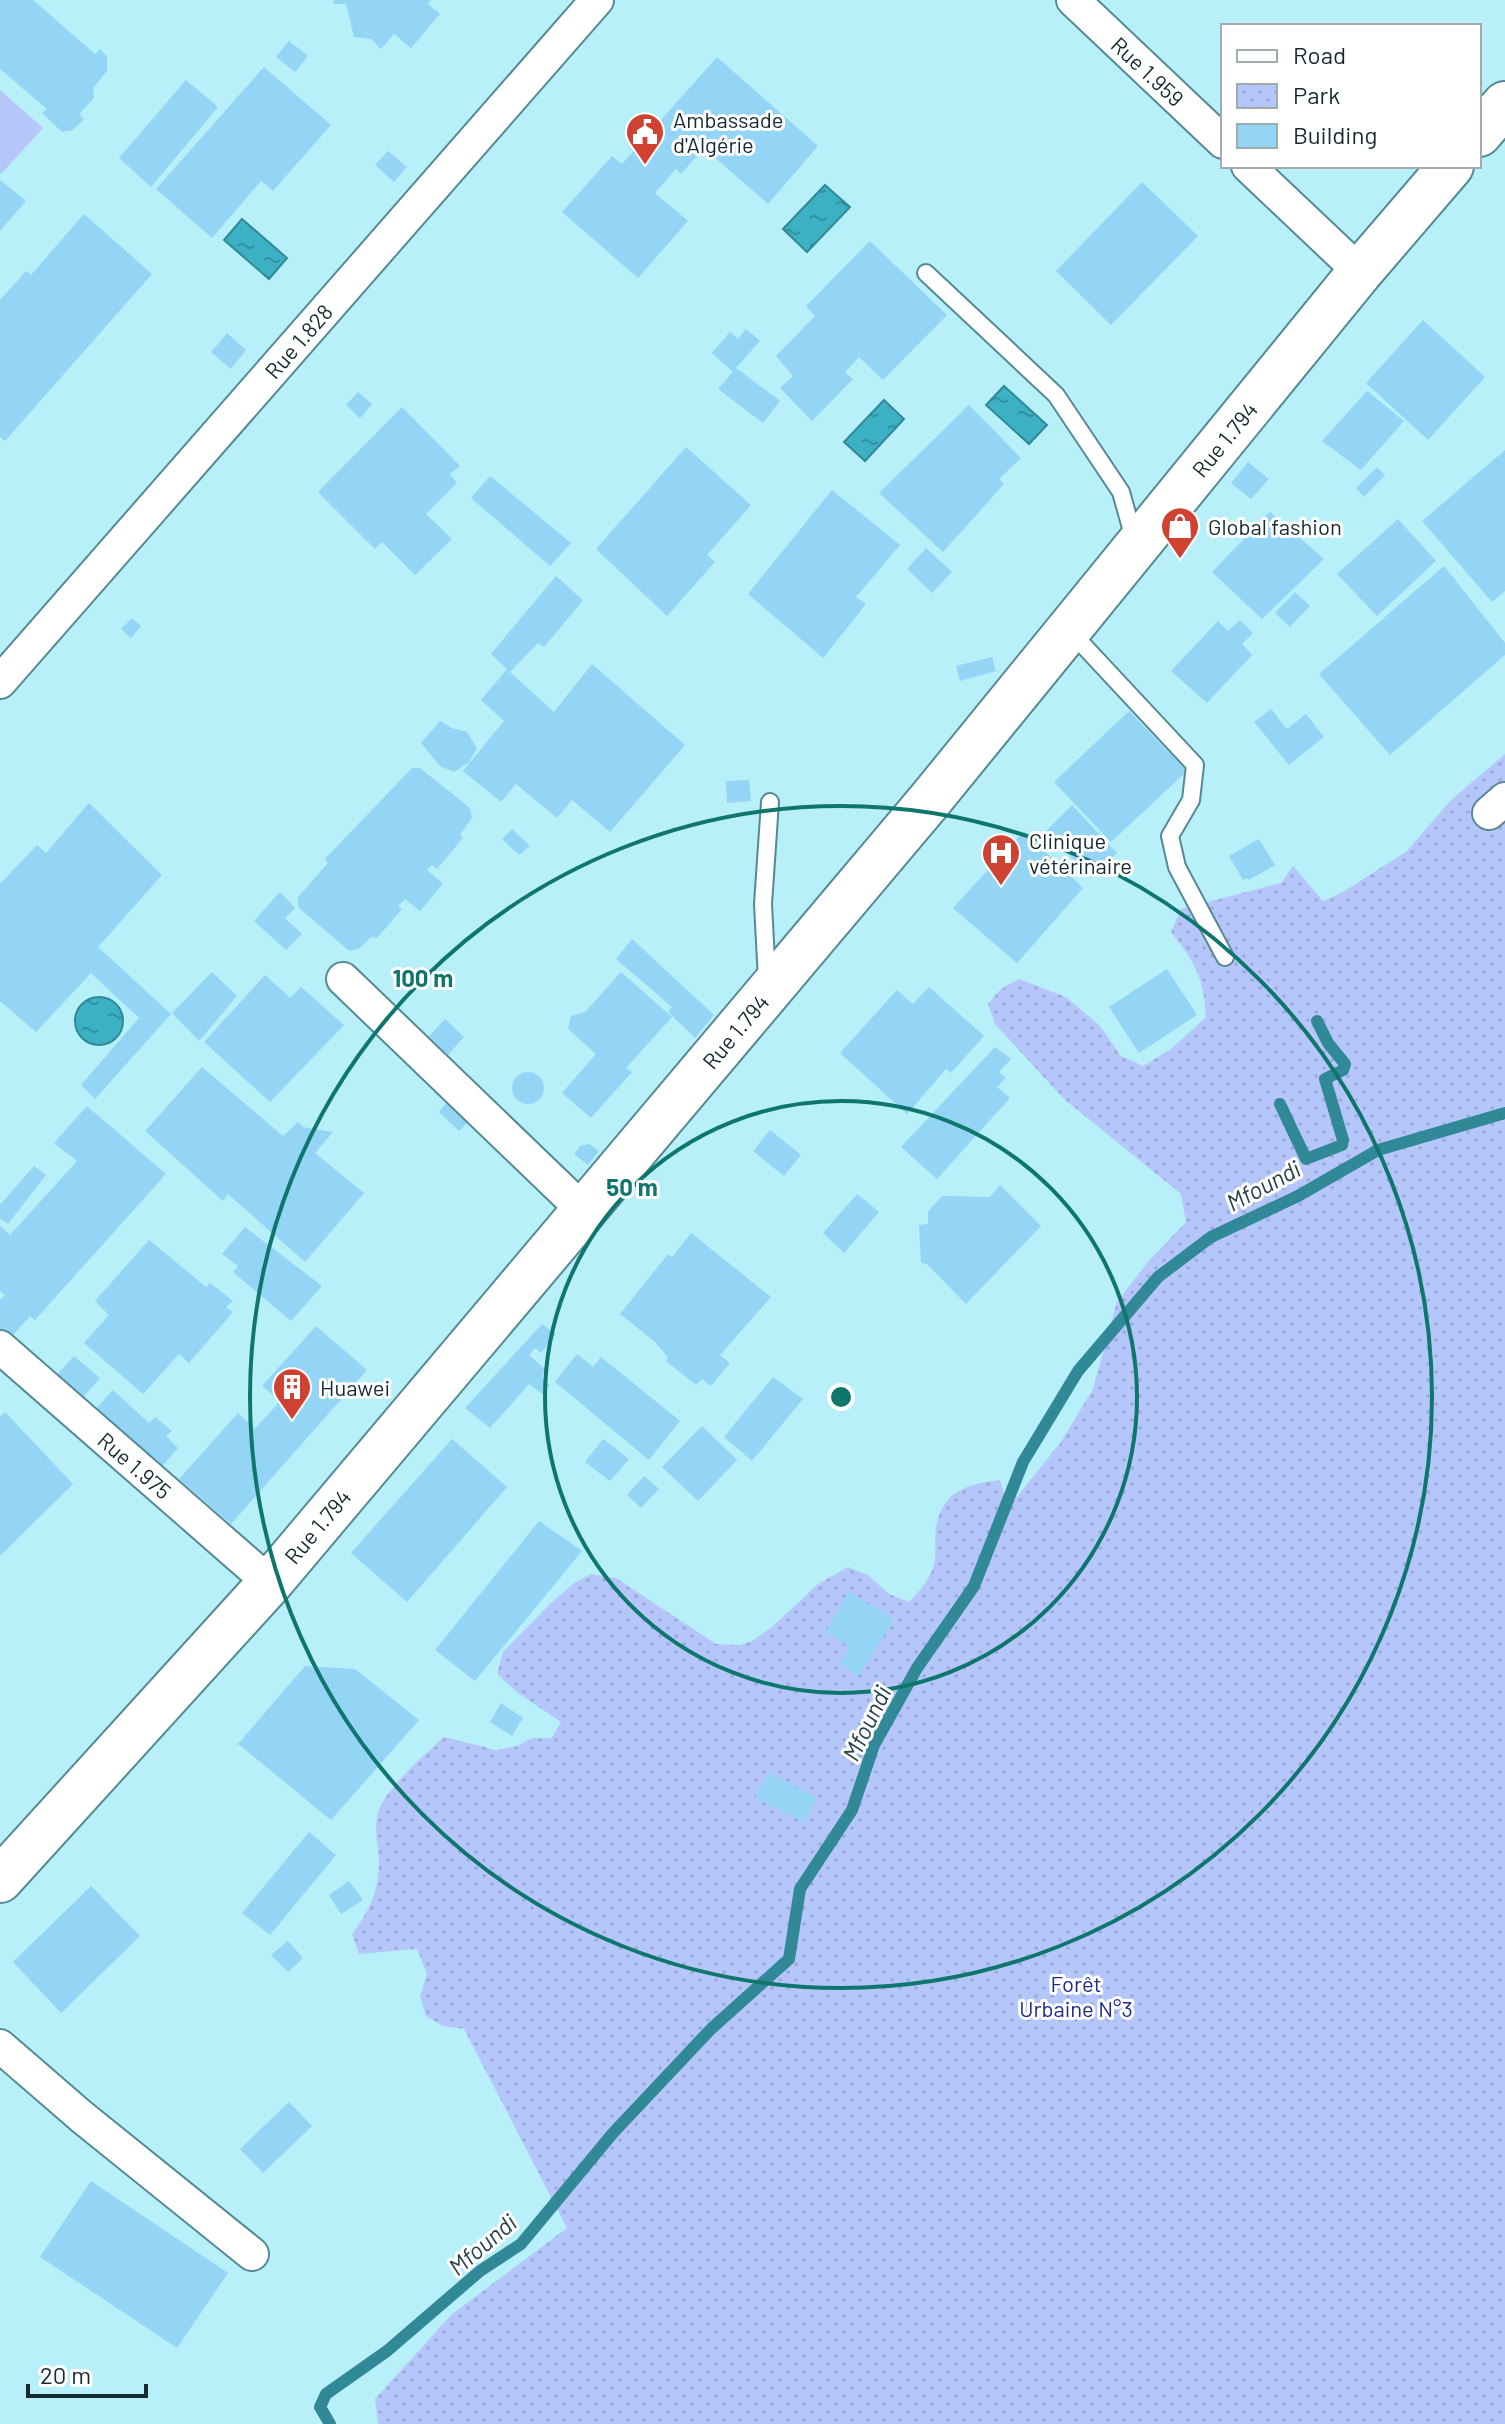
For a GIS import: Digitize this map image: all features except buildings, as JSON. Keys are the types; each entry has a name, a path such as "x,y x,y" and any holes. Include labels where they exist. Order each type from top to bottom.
{"street":[{"name":"Rue 1.828","path":"0,682 597,0"},
{"name":"Rue 1.959","path":"1073,0 1221,140"},
{"path":"1250,168 1360,272"},
{"name":"Rue 1.794","path":"0,1880 270,1583 930,800 1360,272 1449,168"},
{"path":"343,979 584,1211"},
{"name":"Rue 1.975","path":"0,1347 270,1583"},
{"path":"0,2046 82,2117 252,2254"}],"lane":[{"path":"926,273 1056,395 1121,492 1136,548"},
{"path":"1069,630 1195,765 1191,800 1170,836 1177,867 1225,957"},
{"path":"767,993 763,904 770,802"}],"green space":[{"path":"0,90 43,128 1,174 0,173"},
{"name":"Forêt Urbaine N°3","path":"1505,754 1505,2424 378,2424 375,2399 451,2315 567,2228 464,2029 443,2026 426,2016 420,1996 427,1974 417,1949 359,1954 352,1934 364,1917 375,1891 379,1871 376,1823 383,1801 408,1771 444,1737 496,1750 517,1746 532,1738 552,1738 561,1722 518,1693 497,1674 503,1652 549,1605 574,1583 591,1574 616,1578 716,1644 741,1645 752,1641 772,1627 818,1584 848,1567 868,1575 889,1594 909,1602 924,1585 934,1565 936,1527 944,1505 959,1491 1000,1480 1008,1508 1061,1442 1093,1389 1117,1302 1147,1263 1186,1222 1181,1194 1064,1099 995,1024 988,1004 1001,989 1019,979 1066,997 1100,1026 1121,1056 1143,1066 1171,1049 1206,1017 1197,971 1171,932 1181,909 1281,883 1293,866 1323,901 1343,892 1407,851 1450,801"}],"water":[{"path":"825,185 850,207 807,252 783,229"},
{"path":"242,219 287,258 269,279 224,240"},
{"path":"1004,386 1047,425 1029,444 986,405"},
{"path":"884,400 904,419 865,461 844,442"},
{"path":"99,997 116,1004 123,1021 116,1038 99,1045 82,1038 75,1021 82,1004"}],"waterway":[{"path":"1280,1104 1306,1159 1342,1145 1325,1079 1343,1070 1345,1064 1328,1043 1317,1021"},
{"name":"Mfoundi","path":"330,2424 320,2407 326,2394 387,2351 480,2271 521,2244 613,2133 711,2029 789,1959 800,1889 852,1810 874,1745 917,1668 974,1586 1023,1462 1078,1371 1158,1277 1211,1237 1298,1196 1378,1150 1505,1113"}],"place":[{"name":"Ambassade d'Algérie","path":"645,166"},
{"name":"Global fashion","path":"1180,560"},
{"name":"Clinique vétérinaire","path":"1001,887"},
{"name":"Huawei","path":"292,1421"}]}
